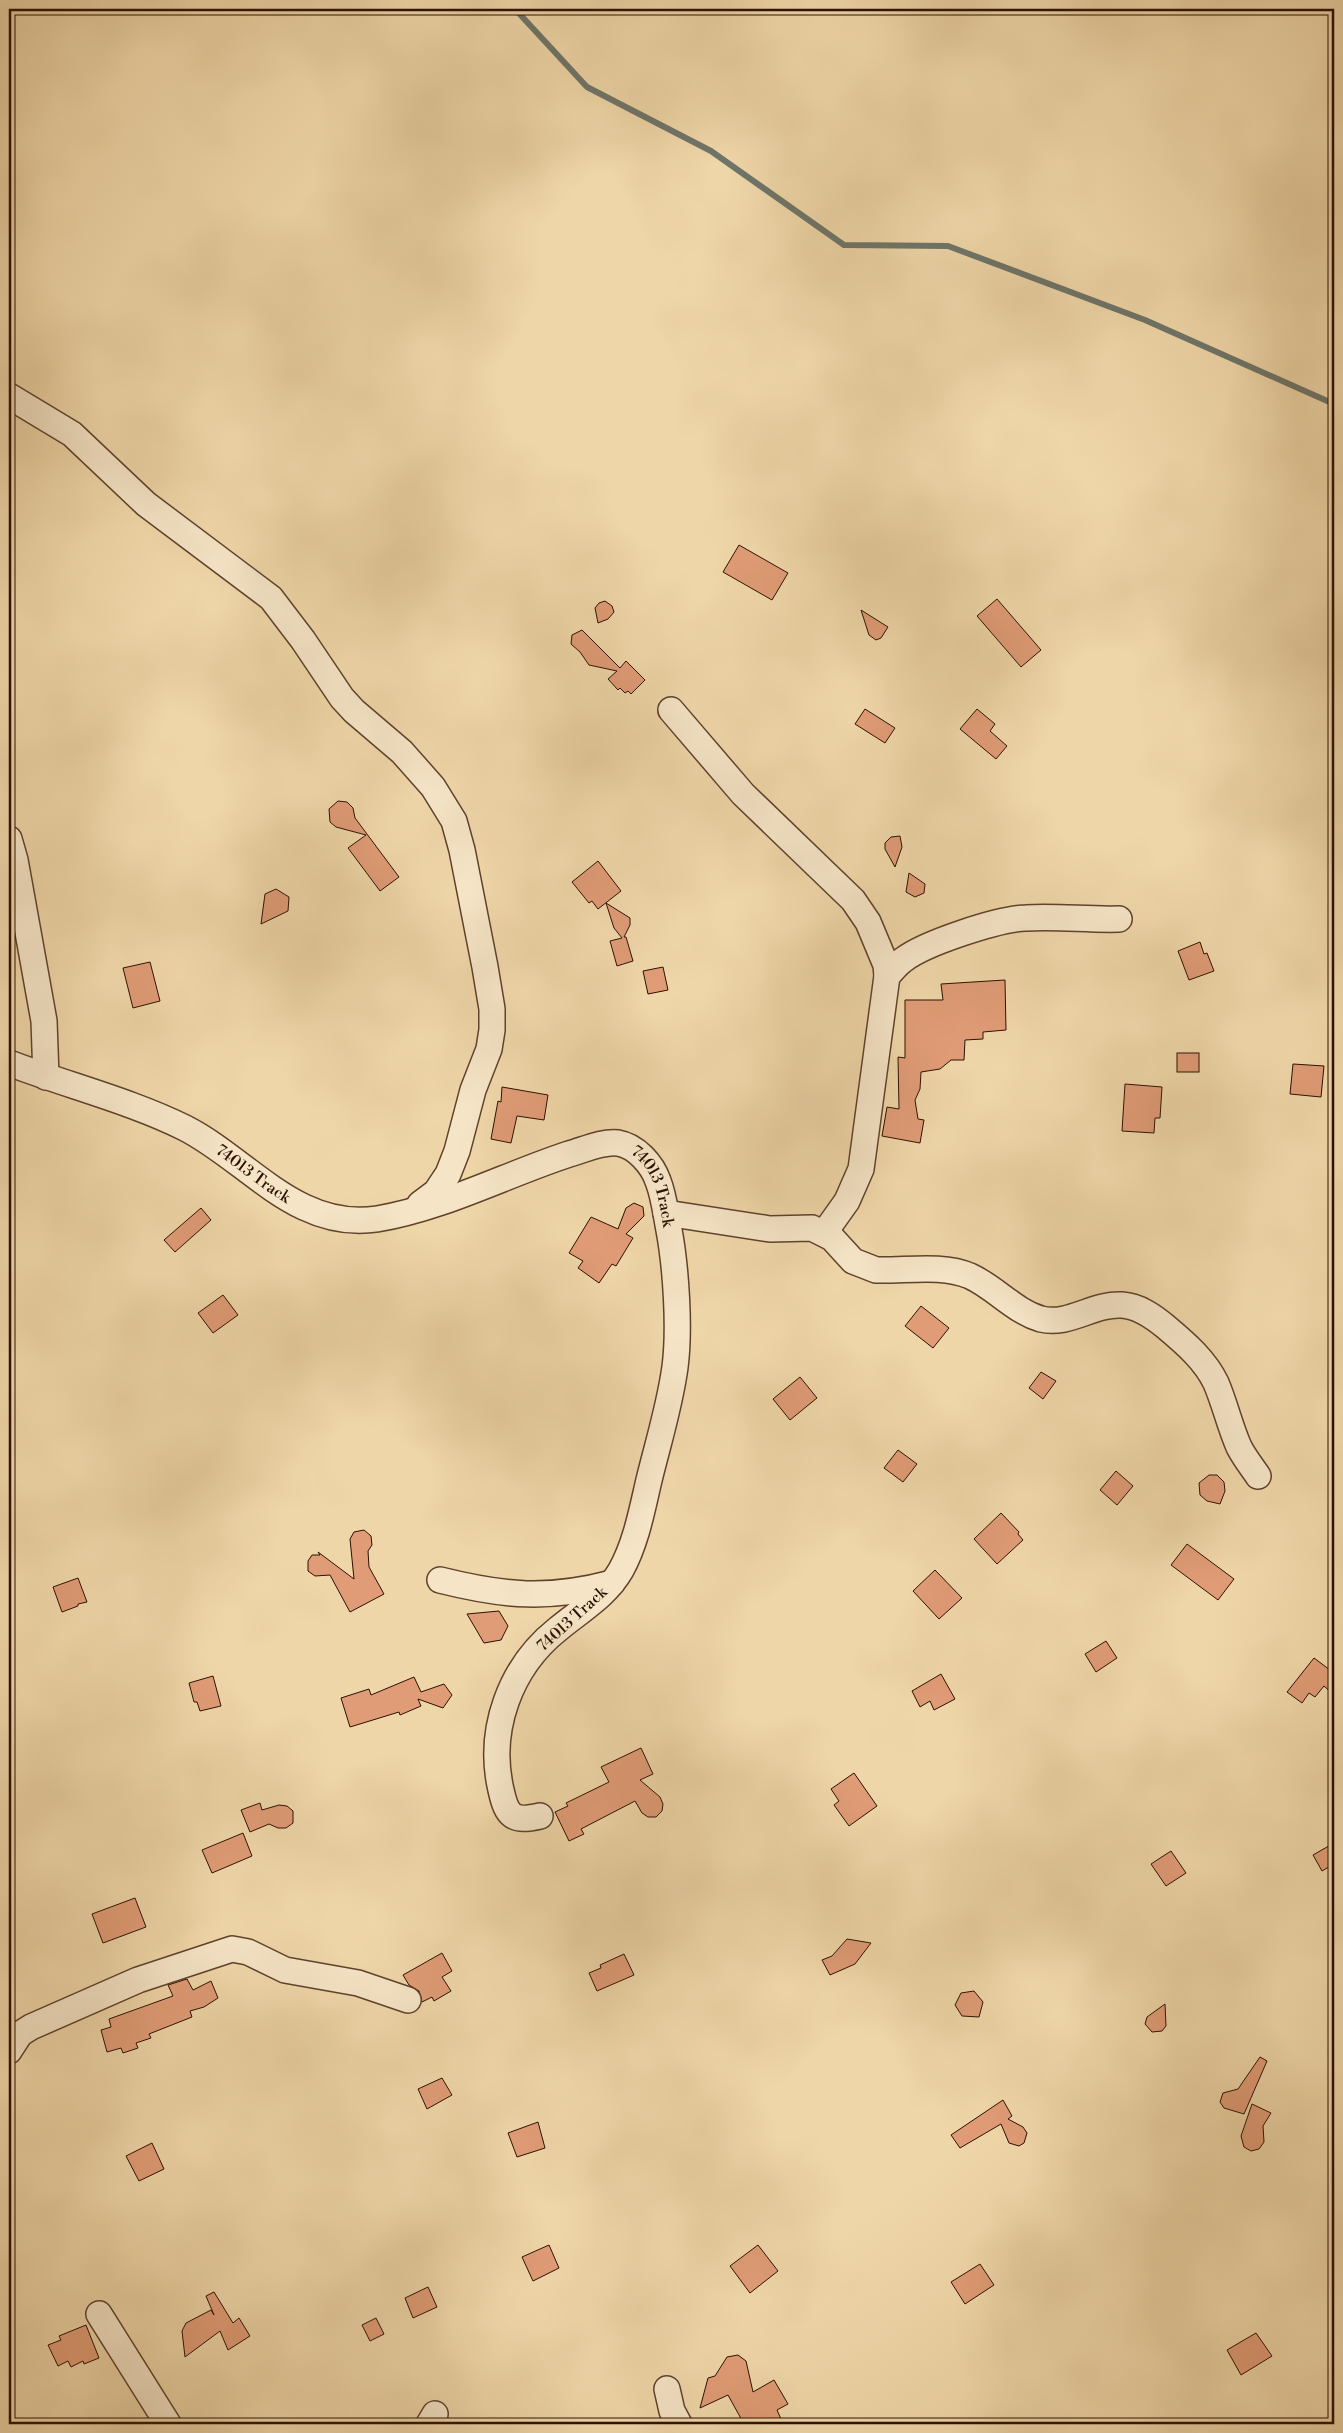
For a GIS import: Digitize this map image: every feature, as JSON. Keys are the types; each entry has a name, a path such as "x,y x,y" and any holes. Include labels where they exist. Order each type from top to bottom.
{"street":[{"path":"9,396 72,434 146,504 271,598 303,640 342,698 354,711 402,752 433,787 454,821 462,850 485,967 492,1009 492,1030 489,1049 473,1090 458,1151 448,1174 436,1192 412,1210"},
{"path":"671,710 742,794 853,900 871,930 886,965 887,976 862,1168 847,1201 825,1232"},
{"path":"9,839 15,860 44,1021 46,1077"},
{"path":"887,976 903,959 928,945 984,926 1024,918 1088,920 1118,918"},
{"name":"74013 Track","path":"9,1064 184,1128 232,1159 267,1187 306,1208 345,1220 376,1219 412,1210 607,1143 631,1147 642,1156 658,1180 673,1253 675,1365 640,1518 623,1566 612,1583 589,1607 545,1640 526,1662 506,1703 496,1744 497,1774 503,1801 515,1818 521,1820 540,1816"},
{"path":"666,1213 770,1229 812,1228 825,1232 853,1260 865,1267 876,1270 959,1272 988,1286 1025,1314 1044,1319 1058,1321 1104,1307 1122,1305 1144,1312 1156,1319 1184,1342 1201,1361 1215,1382 1240,1448 1258,1476"},
{"path":"440,1580 484,1591 514,1595 586,1590 612,1583"},
{"path":"9,2051 20,2034 31,2026 93,2002 138,1980 232,1949 248,1952 285,1970 358,1984 408,2000"},
{"path":"99,2314 168,2424"},
{"path":"667,2389 672,2411 679,2424"}],"building":[{"path":"739,545 788,573 772,600 723,572"},
{"path":"997,599 1041,650 1021,667 977,616"},
{"path":"605,601 612,606 614,612 608,619 598,623 595,608 599,603"},
{"path":"861,610 888,627 881,638 876,640 869,635"},
{"path":"582,630 620,668 626,661 645,680 631,694 628,691 625,693 620,688 618,690 608,679 617,671 589,665 580,652 571,644 572,635"},
{"path":"865,709 895,728 885,743 855,724"},
{"path":"977,709 995,724 990,731 1007,746 996,759 960,729"},
{"path":"338,801 347,802 353,808 355,818 399,877 380,891 348,848 366,835 336,827 330,822 329,809"},
{"path":"900,836 902,847 895,867 885,849 885,843 891,837"},
{"path":"598,861 621,891 598,909 592,901 589,903 572,882"},
{"path":"909,873 925,884 924,893 915,897 906,892"},
{"path":"276,889 289,897 288,911 261,924 265,894"},
{"path":"606,903 630,918 630,925 624,937 626,937 633,961 617,966 610,941 622,938 614,928"},
{"path":"1200,942 1204,954 1207,953 1214,971 1189,980 1178,951"},
{"path":"150,962 160,1001 133,1008 123,968"},
{"path":"663,967 668,990 648,994 643,971"},
{"path":"1005,980 1006,1030 983,1032 983,1039 965,1040 964,1060 951,1060 940,1069 921,1072 920,1089 915,1100 918,1119 924,1120 920,1143 882,1136 887,1107 899,1109 898,1057 905,1058 905,1000 943,1000 941,984"},
{"path":"1177,1053 1199,1053 1199,1072 1177,1072"},
{"path":"1293,1064 1324,1066 1321,1097 1290,1094"},
{"path":"1125,1084 1162,1087 1160,1118 1155,1118 1154,1133 1122,1131"},
{"path":"502,1087 548,1095 544,1120 517,1116 511,1143 491,1139 498,1101 501,1102"},
{"path":"634,1203 643,1207 644,1216 626,1234 633,1238 616,1266 612,1264 599,1283 578,1268 583,1261 569,1253 591,1217 618,1229 626,1208"},
{"path":"201,1208 211,1220 175,1252 164,1240"},
{"path":"223,1295 238,1315 213,1333 198,1313"},
{"path":"921,1306 949,1328 933,1348 905,1326"},
{"path":"1041,1372 1056,1381 1043,1399 1029,1388"},
{"path":"800,1377 817,1398 790,1420 773,1399"},
{"path":"898,1450 917,1464 903,1482 884,1468"},
{"path":"1116,1471 1133,1486 1117,1505 1100,1490"},
{"path":"1209,1475 1217,1475 1224,1482 1225,1491 1220,1504 1207,1501 1200,1495 1199,1483"},
{"path":"1001,1513 1019,1532 1018,1534 1023,1540 997,1564 974,1539"},
{"path":"364,1530 371,1536 372,1545 368,1551 369,1567 384,1594 350,1612 330,1575 315,1576 308,1571 308,1561 312,1555 320,1555 318,1552 354,1579 350,1539 354,1532"},
{"path":"1187,1544 1234,1579 1218,1600 1171,1565"},
{"path":"935,1570 962,1598 939,1619 913,1591"},
{"path":"78,1578 87,1602 62,1612 53,1587"},
{"path":"499,1611 508,1626 501,1640 484,1643 467,1614"},
{"path":"1106,1641 1117,1658 1096,1672 1085,1654"},
{"path":"1314,1658 1334,1673 1334,1695 1324,1686 1315,1697 1309,1693 1302,1703 1287,1692"},
{"path":"941,1674 955,1699 934,1710 930,1701 920,1707 912,1691"},
{"path":"213,1676 221,1706 200,1711 197,1702 194,1702 189,1683"},
{"path":"414,1677 421,1692 444,1684 452,1695 443,1708 418,1699 421,1706 400,1715 399,1712 350,1727 341,1698 369,1689 371,1695"},
{"path":"641,1748 653,1774 640,1780 660,1797 663,1804 662,1811 656,1817 648,1817 642,1813 635,1801 581,1829 584,1834 569,1841 555,1812 568,1806 566,1803 609,1782 601,1767"},
{"path":"854,1773 877,1806 849,1826 834,1805 839,1801 831,1789"},
{"path":"260,1803 262,1810 279,1805 287,1806 293,1811 293,1823 286,1828 278,1828 269,1824 250,1832 241,1810"},
{"path":"243,1833 252,1856 212,1873 202,1850"},
{"path":"1334,1843 1334,1864 1322,1871 1313,1855"},
{"path":"1171,1851 1186,1873 1166,1886 1151,1864"},
{"path":"135,1898 146,1927 103,1943 92,1914"},
{"path":"847,1939 871,1943 855,1964 830,1975 822,1960 832,1956"},
{"path":"442,1953 452,1971 442,1977 451,1991 434,2001 432,1997 422,2002 419,1991 409,1985 403,1975"},
{"path":"624,1954 634,1975 597,1991 589,1973 601,1968 600,1965"},
{"path":"187,1979 193,1990 211,1981 218,1998 204,2007 190,2011 192,2017 149,2034 151,2038 136,2043 138,2048 123,2053 121,2048 107,2052 101,2030 111,2027 109,2019 173,1996 168,1985"},
{"path":"974,1991 983,2002 979,2017 962,2016 955,2005 961,1993"},
{"path":"1165,2004 1166,2026 1162,2031 1152,2032 1145,2024 1147,2017"},
{"path":"1260,2057 1267,2061 1244,2114 1224,2108 1220,2102 1223,2093 1238,2089"},
{"path":"442,2078 452,2095 427,2109 418,2089"},
{"path":"1003,2100 1012,2116 1008,2119 1023,2127 1027,2133 1024,2143 1019,2146 1009,2143 1001,2124 960,2148 951,2135"},
{"path":"1252,2104 1271,2113 1263,2126 1264,2142 1259,2149 1251,2151 1244,2147 1241,2136"},
{"path":"538,2122 545,2148 517,2157 508,2133"},
{"path":"152,2143 164,2169 139,2181 126,2156"},
{"path":"549,2245 559,2268 533,2281 522,2257"},
{"path":"758,2245 778,2271 750,2293 730,2266"},
{"path":"980,2264 994,2285 965,2304 951,2282"},
{"path":"428,2287 437,2307 413,2318 405,2298"},
{"path":"214,2292 233,2323 239,2318 250,2336 228,2350 220,2331 185,2357 182,2331 186,2323 211,2310 214,2315 206,2296"},
{"path":"376,2318 384,2334 370,2341 362,2325"},
{"path":"86,2325 99,2358 84,2364 83,2361 71,2367 68,2361 58,2366 48,2345 61,2340 59,2336"},
{"path":"1256,2333 1272,2356 1241,2375 1227,2350"},
{"path":"738,2355 746,2361 753,2392 774,2380 788,2404 777,2410 781,2419 773,2424 744,2424 728,2395 700,2408 708,2378 715,2376 727,2357"}],"waterway":[{"path":"515,9 587,87 711,151 844,245 948,246 1145,320 1334,404"}]}
